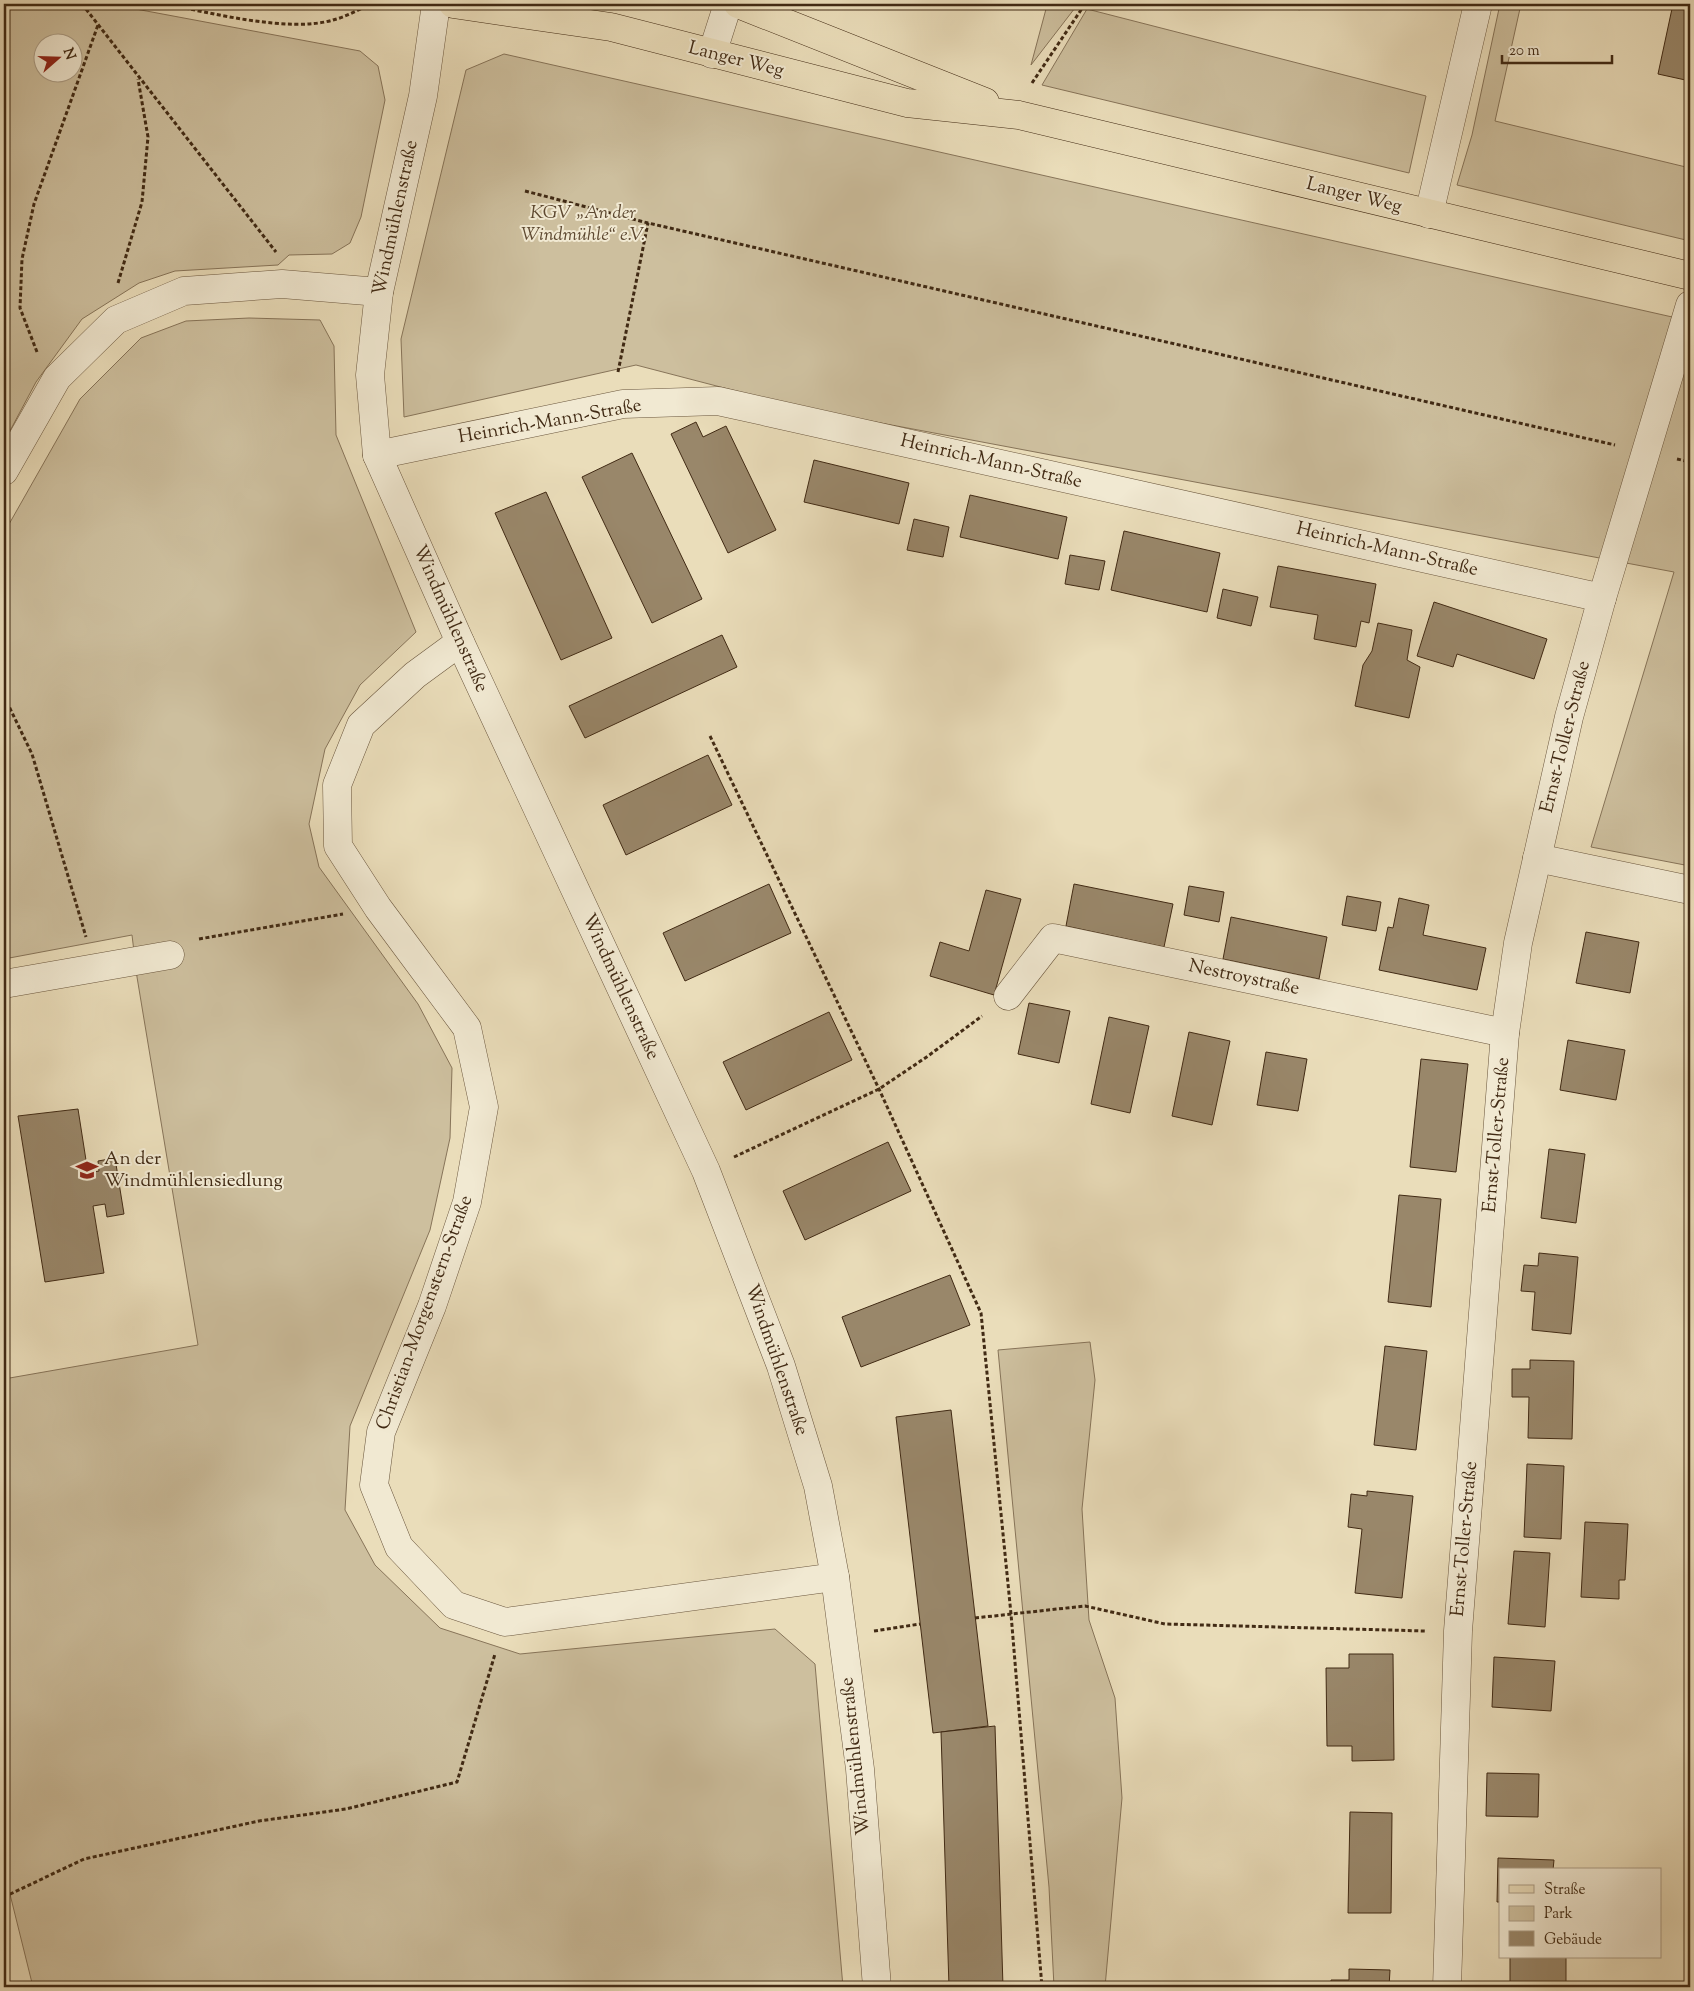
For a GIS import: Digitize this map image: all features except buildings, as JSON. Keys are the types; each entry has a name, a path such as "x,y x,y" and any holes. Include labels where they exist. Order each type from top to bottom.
{"main road":[{"name":"Langer Weg","path":"453,4 612,27 907,103 1018,115 1690,276"},
{"name":"Langer Weg","path":"738,4 1018,115"}],"street":[{"name":"Windmühlenstraße","path":"436,4 423,96 379,292 370,375 377,455 460,642 706,1171 782,1366 818,1486 835,1577 860,1769 878,1987"},
{"path":"712,54 728,4"},
{"path":"1429,214 1478,4"},
{"path":"4,470 57,378 116,320 184,291 282,284 379,292"},
{"name":"Ernst-Toller-Straße","path":"1448,1987 1458,1631 1505,1033 1518,943 1569,717 1602,598 1690,305"},
{"name":"Heinrich-Mann-Straße","path":"377,455 624,404 718,401 1602,598"},
{"name":"Christian-Morgenstern-Straße","path":"460,642 415,675 361,725 337,785 338,846 378,908 467,1028 484,1107 467,1202 432,1306 381,1432 374,1485 399,1547 454,1605 505,1622 835,1577"},
{"path":"1537,858 1690,890"},
{"name":"Nestroystraße","path":"1008,996 1053,938 1505,1033"},
{"path":"4,984 170,956"}],"path":[{"path":"82,4 282,260 282,284"},
{"path":"166,4 229,18 300,24 333,21 372,4"},
{"path":"1032,84 1085,4"},
{"path":"1298,10 1299,4"},
{"path":"57,378 34,350 20,308 22,259 34,204 98,26"},
{"path":"116,320 114,295 142,202 148,137 137,76"},
{"path":"525,191 648,223 1690,462"},
{"path":"617,369 648,223"},
{"path":"4,696 32,754 77,910 97,968"},
{"path":"710,736 879,1089 980,1313 1011,1614 1042,1987"},
{"path":"170,956 174,943 378,908"},
{"path":"706,1171 879,1089 928,1056 1008,996"},
{"path":"975,1618 1085,1606 1165,1624 1458,1631"},
{"path":"4,1888 5,1897 84,1859 259,1821 346,1809 457,1782 505,1622"},
{"path":"842,1636 920,1624"}],"green space":[{"path":"4,4 109,4 360,51 378,66 385,100 361,217 350,243 332,254 289,255 278,265 175,271 139,283 82,319 36,382 4,442"},
{"path":"1048,4 1078,4 1031,65 1046,9"},
{"path":"1500,4 1521,4 1495,121 1690,168 1690,241 1457,185 1472,135"},
{"path":"1087,9 1426,96 1409,173 1042,85"},
{"name":"KGV „An der Windmühle“ e.V.","path":"504,54 1690,321 1690,866 1591,847 1674,572 801,408 636,365 404,417 401,339 466,70"},
{"path":"249,318 320,320 334,346 336,435 416,632 360,685 325,749 309,824 319,867 418,1004 452,1068 450,1138 430,1230 350,1426 345,1510 375,1565 440,1628 520,1654 775,1629 815,1664 843,1987 33,1987 4,1870 4,1379 198,1345 137,977 132,935 4,959 4,533 80,399 141,338 186,321"},
{"path":"1090,1342 1095,1380 1082,1509 1089,1620 1115,1698 1122,1798 1105,1987 1054,1987 1049,1887 998,1350"}],"place":[{"name":"An der Windmühlensiedlung","path":"87,1170"}]}
